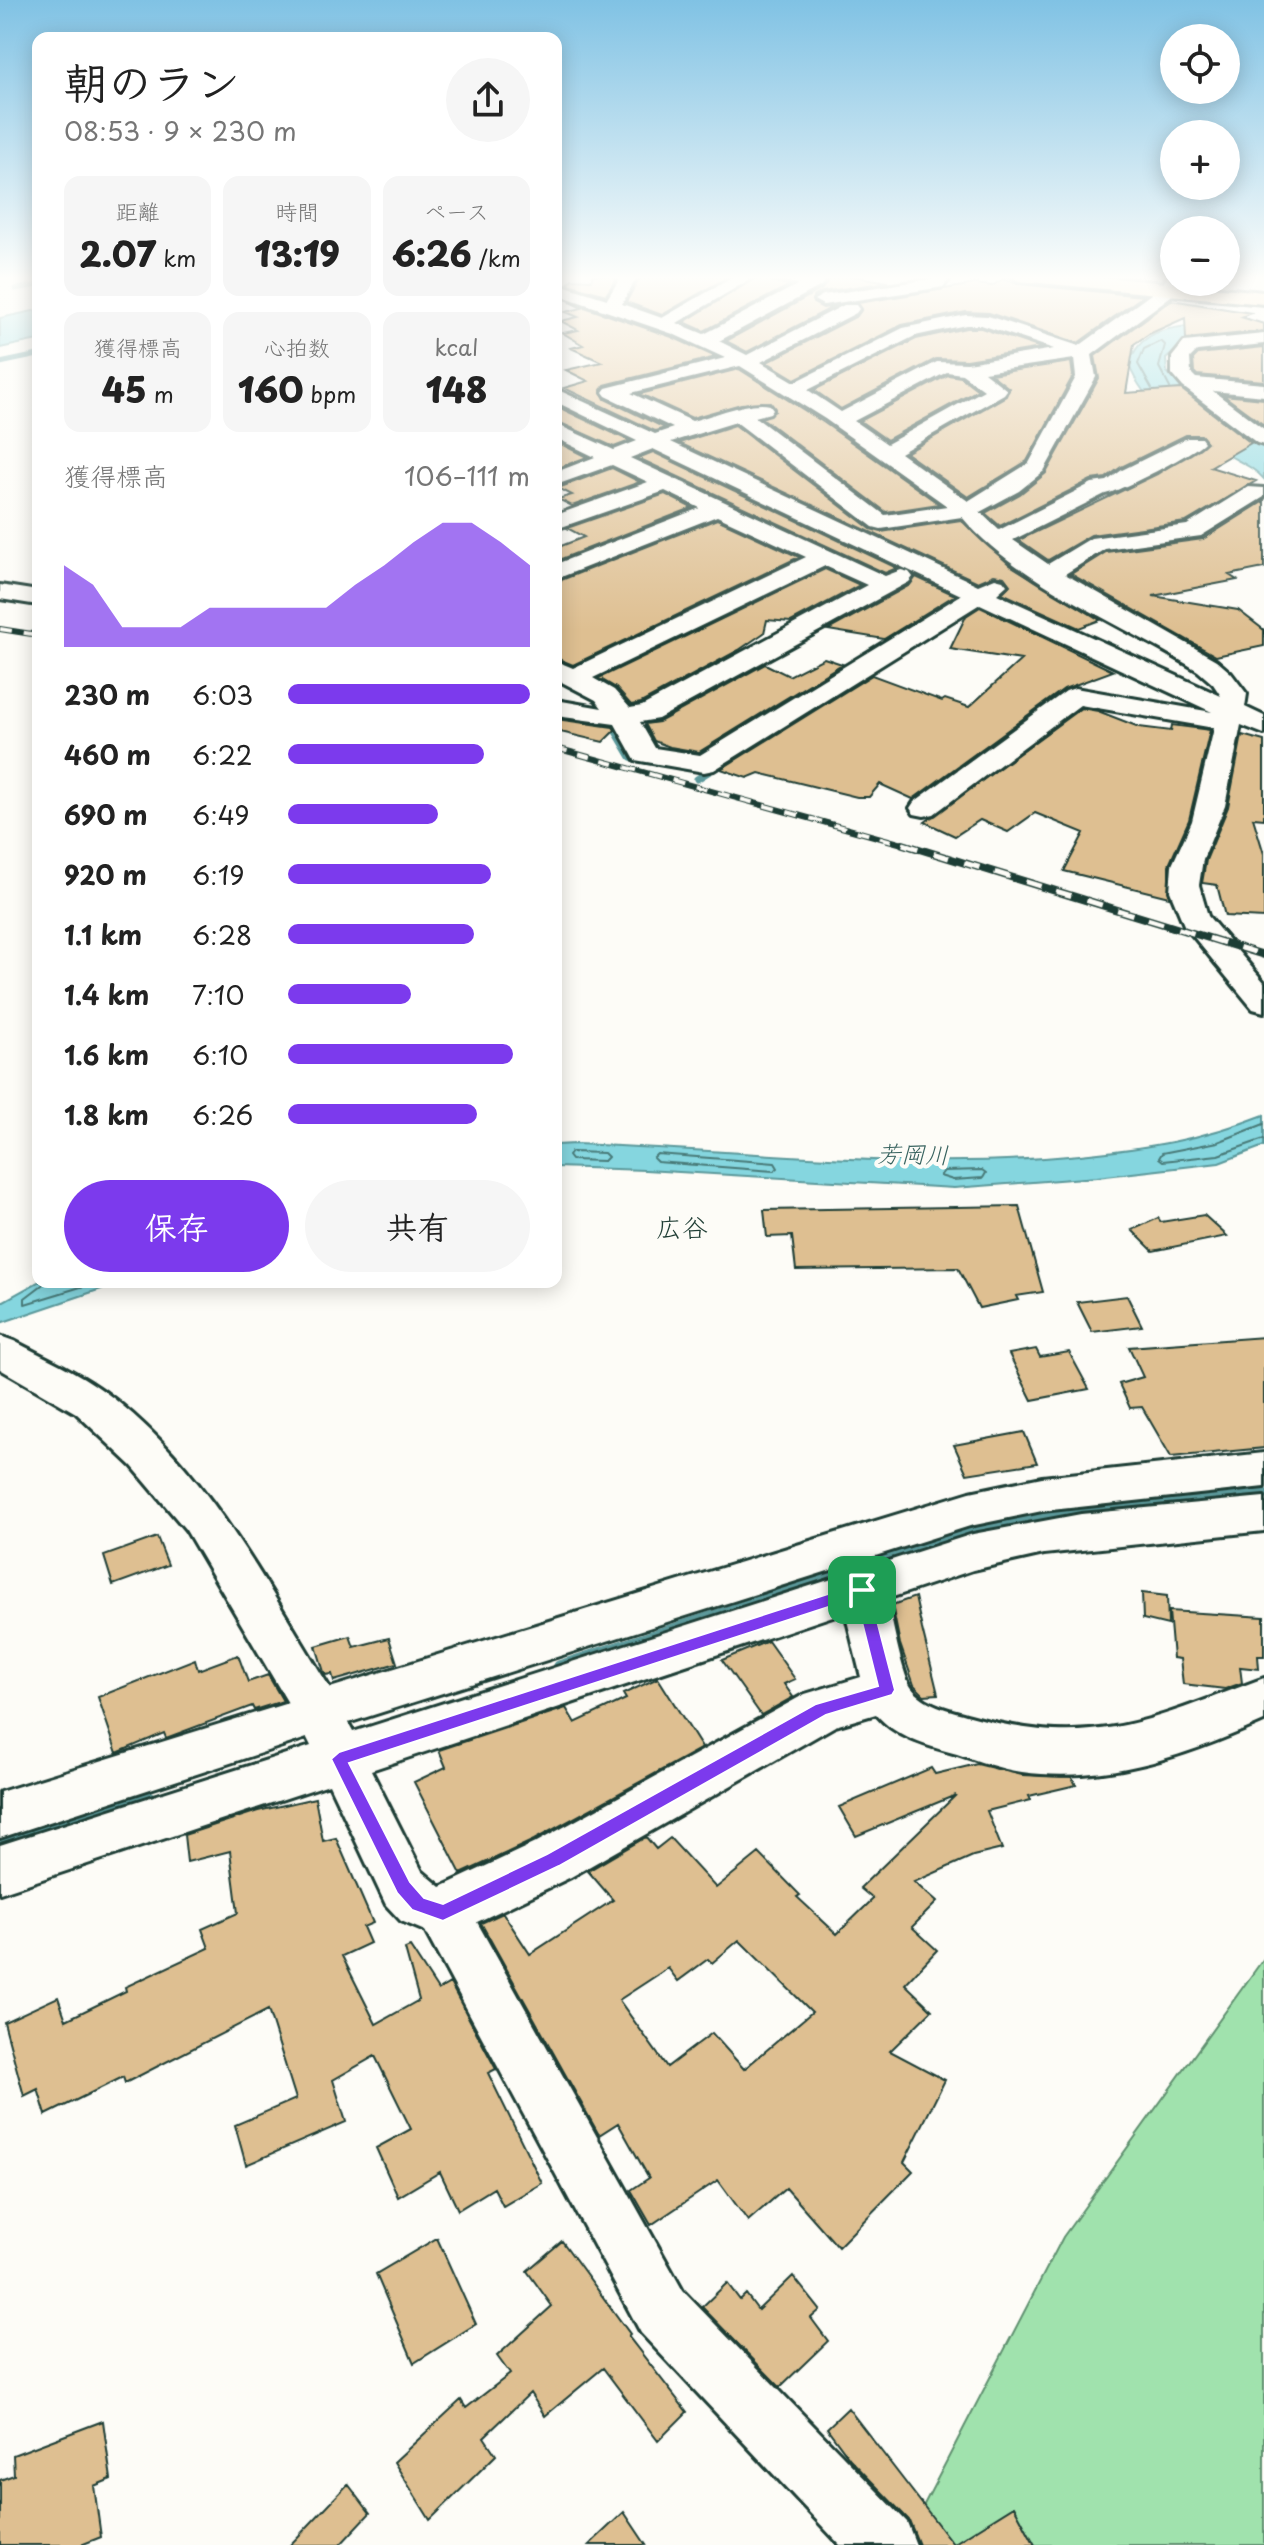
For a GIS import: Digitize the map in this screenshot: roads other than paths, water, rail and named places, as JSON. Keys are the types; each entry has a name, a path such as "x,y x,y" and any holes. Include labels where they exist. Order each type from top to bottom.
{"street":[{"path":"617,394 690,428"},
{"path":"839,421 891,394"},
{"path":"885,453 990,394"},
{"path":"738,414 881,522 967,510 1011,486 1037,467 1077,394"},
{"path":"1203,394 1264,439"},
{"path":"562,477 690,428 798,395 967,510 973,521 1041,568 1218,674 1234,694 1218,778 1203,829 1189,856 1184,887 1195,919 1264,1002"},
{"path":"562,398 1229,717"},
{"path":"1238,422 1264,425"},
{"path":"562,436 885,585"},
{"path":"998,539 1100,488 1112,487 1128,478 1129,474 1158,460 1165,460 1194,442"},
{"path":"562,520 666,483"},
{"path":"564,674 605,695 624,718 645,754 704,764 975,598 1099,543 1193,531 1256,492"},
{"path":"562,570 718,508"},
{"path":"564,674 823,558"},
{"path":"562,709 597,718 624,718 649,713 907,575 975,598"},
{"path":"0,592 32,597"},
{"path":"924,808 1075,696 1229,717 1264,726"},
{"path":"0,1351 90,1402 147,1454 201,1518 330,1740 404,1888 419,1904 443,1912 662,2312 884,2545"},
{"path":"0,1869 330,1740 970,1509 1042,1494 1264,1470"},
{"path":"0,1815 330,1740 862,1590 1013,1541 1264,1514"},
{"path":"862,1590 887,1690 894,1705 923,1724 1022,1751 1100,1753 1146,1742 1264,1699"},
{"path":"443,1912 553,1860 822,1709 887,1690"}],"water":[{"path":"1189,394 1264,448 1264,479 1199,438 1146,395"},
{"path":"1264,1115 1264,1146 1219,1163 1097,1177 954,1188 562,1167 562,1145 890,1161 1016,1160 1128,1149 1218,1131"},
{"path":"32,1285 32,1288 104,1288 0,1323 0,1303"}],"waterway":[{"path":"615,730 631,757 646,761"},
{"path":"697,779 719,765"},
{"path":"559,1666 1005,1521 1264,1494"},
{"path":"70,1822 151,1797"},
{"path":"0,1844 76,1820"}],"railway":[{"path":"0,629 32,634"},
{"path":"562,750 905,845"},
{"path":"905,845 910,846"},
{"path":"905,845 1264,955"}],"district":[{"name":"広谷","path":"682,1228"}],"water label":[{"name":"芳岡川","path":"913,1155"}]}
